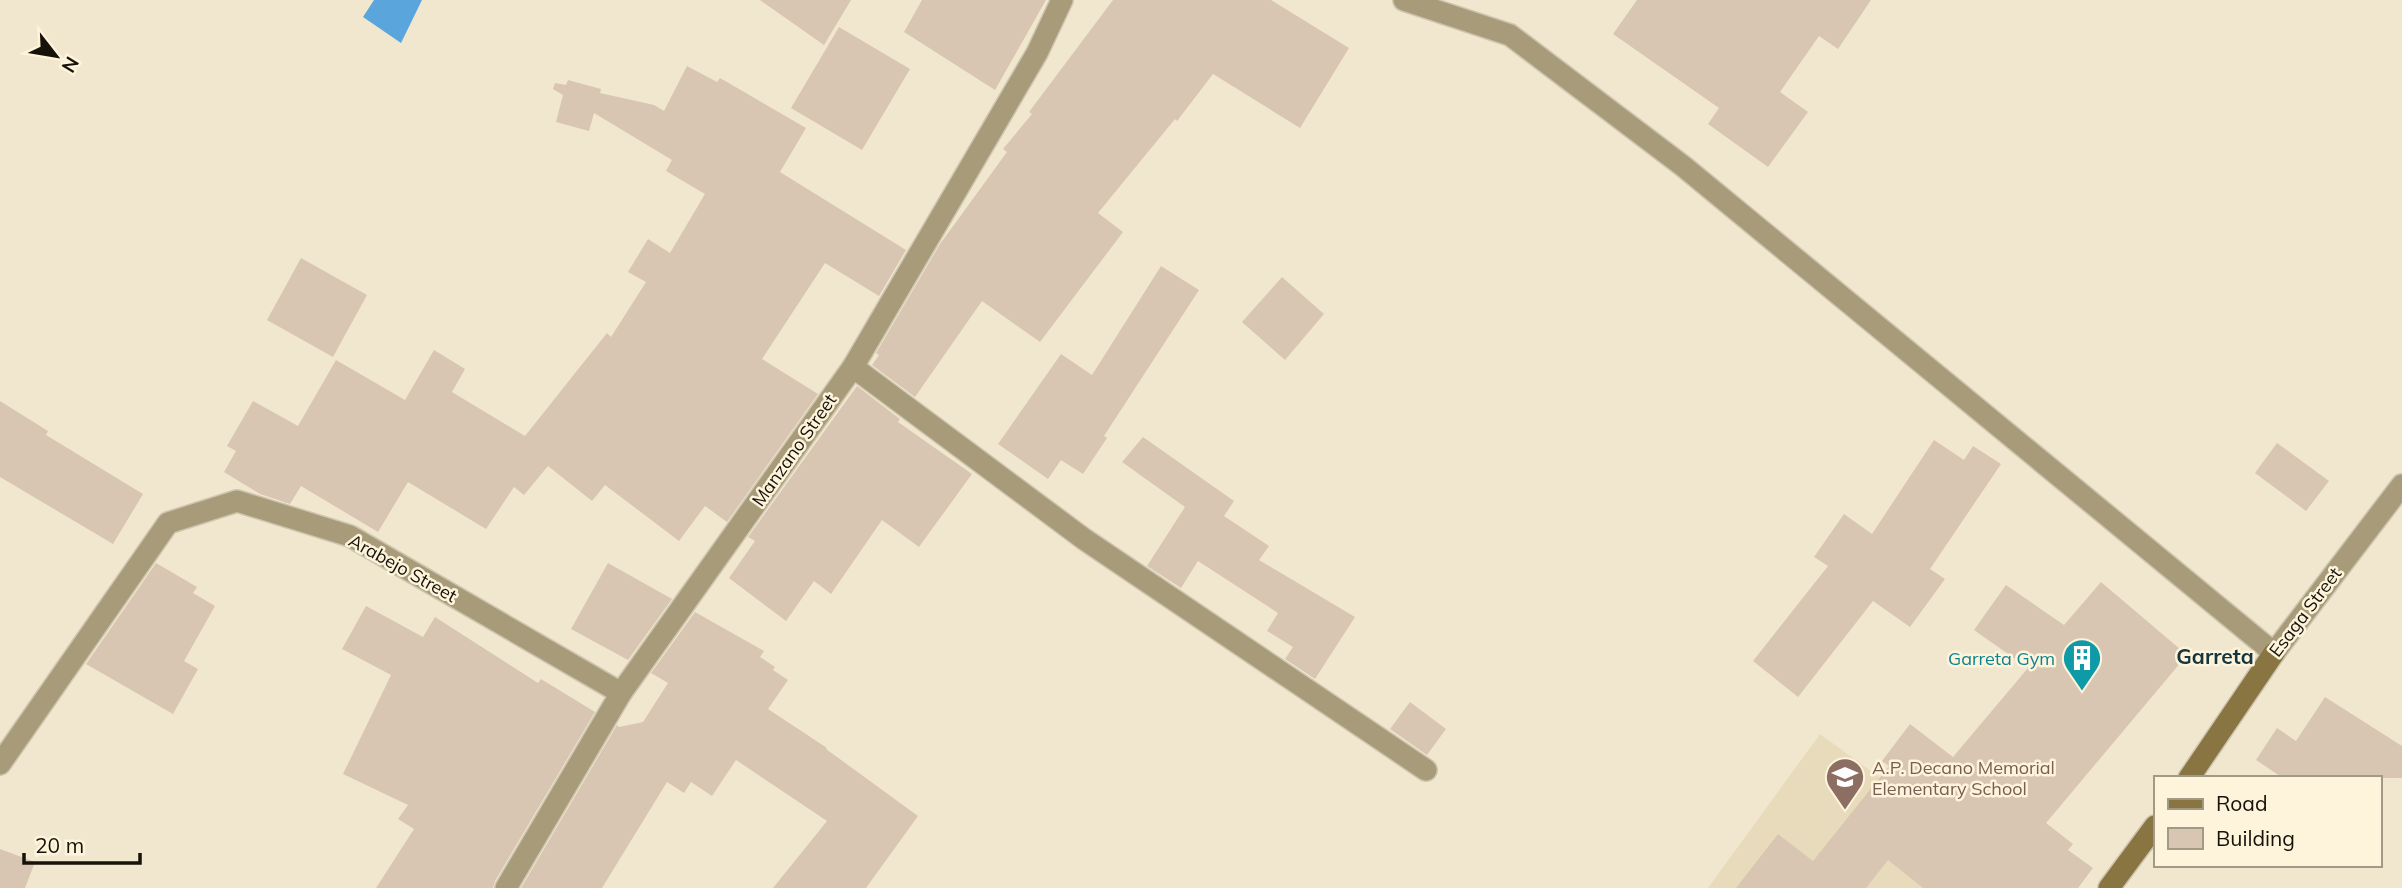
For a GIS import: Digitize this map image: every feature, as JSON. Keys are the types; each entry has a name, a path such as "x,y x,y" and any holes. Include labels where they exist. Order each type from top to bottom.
{"street":[{"name":"Manzano Street","path":"506,888 621,693 853,367 1037,53 1062,0"},
{"path":"1404,0 1510,35 1683,166 2274,653"},
{"path":"853,367 1084,539 1426,770"},
{"name":"Esaga Street","path":"2190,776 2274,653 2402,485"},
{"name":"Arabejo Street","path":"0,764 168,523 237,501 350,536 621,693"},
{"path":"2109,888 2154,827"}],"shaded area":[{"name":"A.P. Decano Memorial Elementary School","path":"1820,734 2032,888 1708,888"}],"water":[{"path":"374,0 422,0 401,43 363,17"}],"building":[{"path":"760,0 851,0 824,45"},
{"path":"922,0 1046,0 995,90 904,32"},
{"path":"1113,0 1271,0 1349,48 1300,128 1213,74 1177,121 1175,119 1098,213 1123,232 1040,342 982,301 915,397 872,365 879,355 876,353 940,244 1007,152 1003,149 1032,114 1029,112"},
{"path":"1637,0 1871,0 1838,49 1819,36 1780,92 1808,112 1768,167 1708,124 1719,108 1613,34"},
{"path":"839,27 910,69 862,150 791,108"},
{"path":"687,66 717,82 720,78 806,128 780,172 906,250 879,296 825,263 762,359 818,394 727,522 705,506 679,541 605,485 592,501 548,466 524,495 514,487 486,529 408,482 378,532 301,486 290,504 260,494 224,472 236,451 227,446 253,401 298,426 336,360 405,400 434,350 465,369 452,392 525,436 607,333 611,337 646,282 628,272 648,239 670,253 705,194 666,171 672,160 594,113 589,131 556,122 563,95 553,89 555,83 566,85 568,80 601,89 600,93 654,105 664,111"},
{"path":"301,258 367,295 333,357 267,320"},
{"path":"1161,266 1199,290 1104,436 1107,438 1083,474 1061,460 1048,479 998,444 1061,354 1092,375"},
{"path":"1282,277 1324,314 1285,360 1242,322"},
{"path":"857,386 900,419 898,422 972,474 919,547 882,520 831,594 814,581 786,621 729,578 755,541 748,537"},
{"path":"0,401 48,431 46,435 143,494 113,544 0,477"},
{"path":"1143,437 1234,501 1224,516 1269,546 1259,560 1355,617 1315,679 1285,659 1293,647 1267,631 1278,613 1198,561 1181,588 1147,566 1185,507 1122,462"},
{"path":"1934,440 1964,460 1973,446 2001,464 1930,569 1945,579 1910,627 1873,601 1798,697 1753,661 1828,566 1814,557 1844,514 1872,534"},
{"path":"2277,443 2329,481 2306,511 2255,473"},
{"path":"156,563 197,587 193,593 215,606 184,661 198,669 173,714 86,664"},
{"path":"608,563 672,599 628,660 571,629"},
{"path":"2101,582 2187,655 2046,823 2073,844 2068,850 2093,868 2078,888 1923,888 1888,860 1866,888 1736,888 1778,834 1813,861 1889,766 1882,761 1910,724 1953,757 2028,668 1974,630 2006,585 2064,625"},
{"path":"366,606 423,637 435,617 538,683 541,679 595,712 493,888 376,888 414,829 398,819 408,805 343,774 391,675 342,649"},
{"path":"695,612 764,651 760,657 788,680 768,709 827,748 918,816 866,888 773,888 827,821 736,760 712,796 691,782 684,793 667,782 602,888 521,888 617,725 619,727 643,722 668,683 651,673"},
{"path":"2325,697 2402,746 2402,778 2280,776 2256,760 2277,728 2296,741"},
{"path":"1410,702 1446,729 1427,755 1390,729"},
{"path":"0,849 35,862 25,888 0,888"}],"place":[{"name":"Garreta Gym","path":"2082,692"},
{"name":"A.P. Decano Memorial Elementary School","path":"1845,811"}],"district":[{"name":"Garreta","path":"2215,656"}]}
